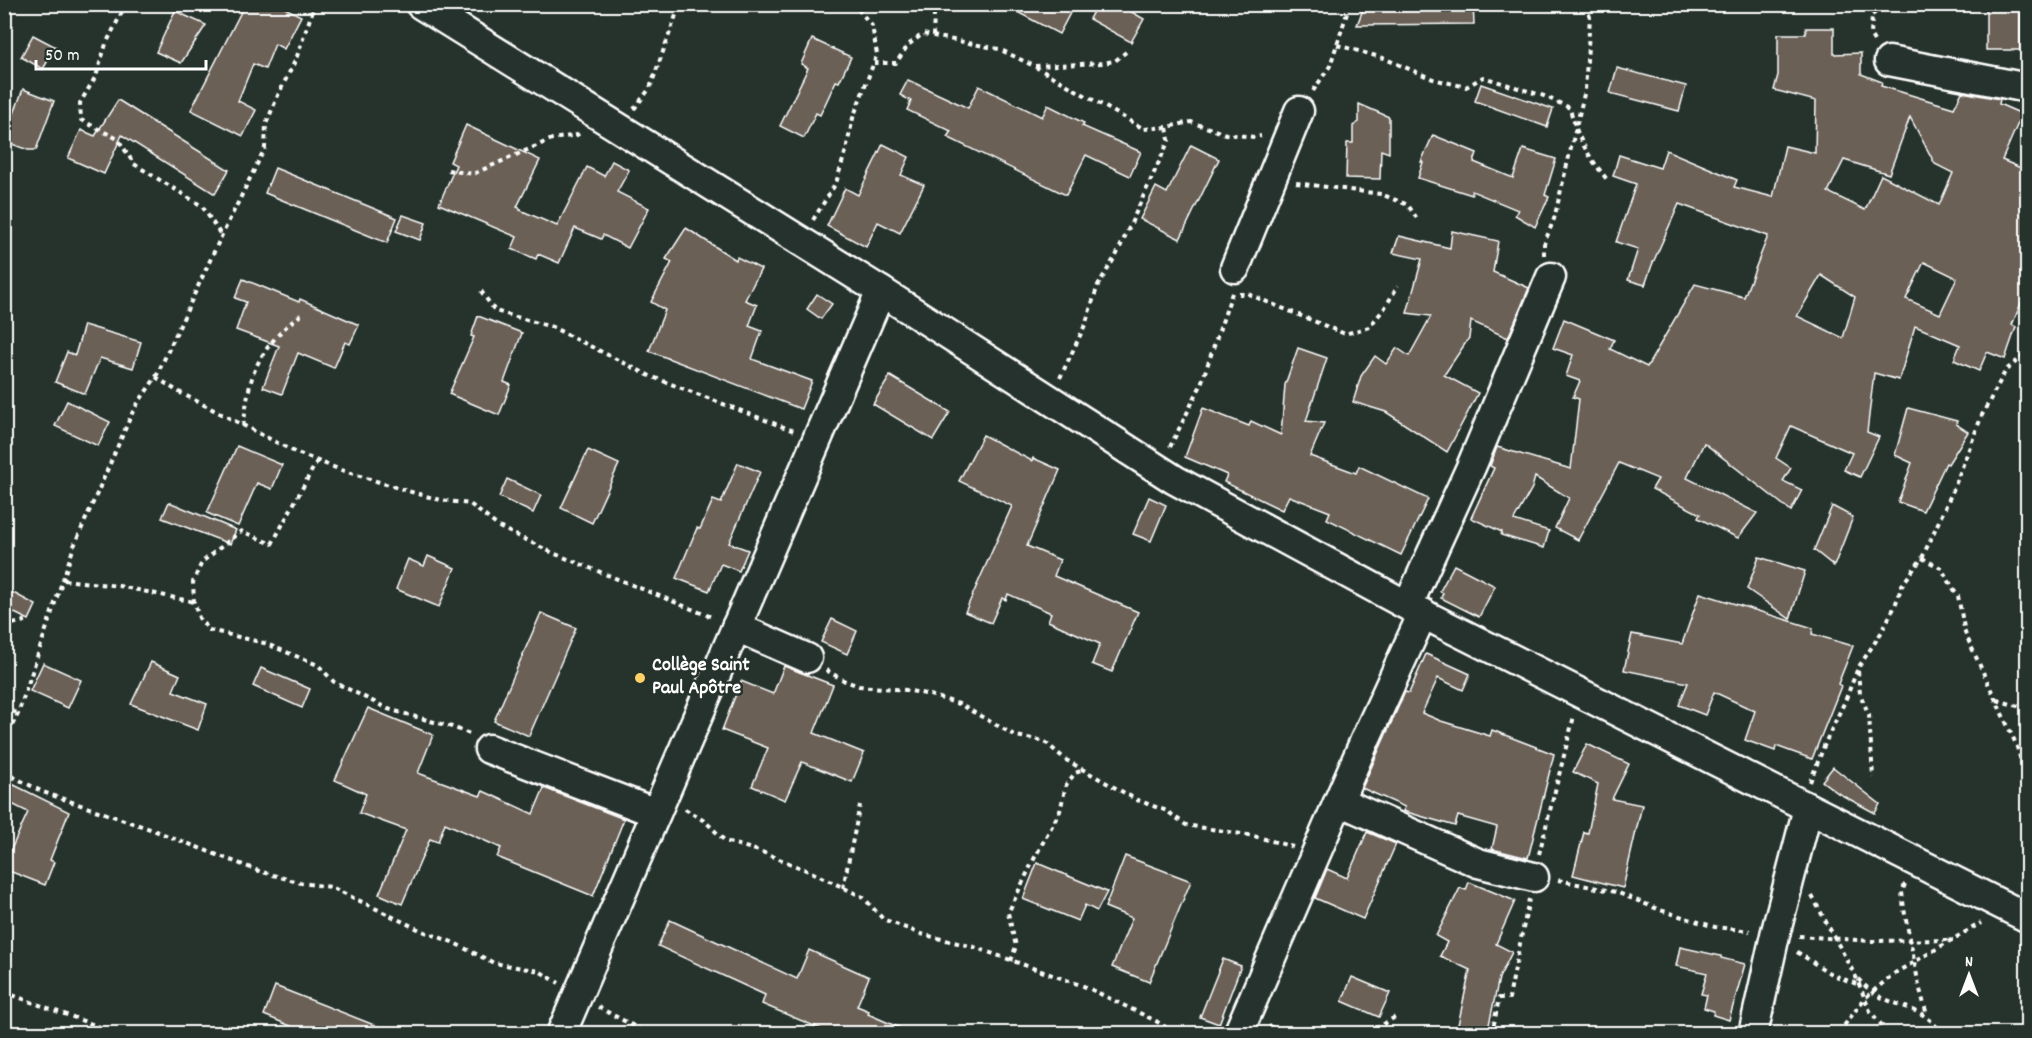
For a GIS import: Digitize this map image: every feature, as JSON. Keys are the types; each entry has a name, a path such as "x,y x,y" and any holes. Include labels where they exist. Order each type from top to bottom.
{"street":[{"path":"420,4 881,291 1158,469 1415,609 2019,914"},
{"path":"1889,61 2028,88"},
{"path":"1233,281 1295,121"},
{"path":"1238,1034 1339,801 1470,467 1551,277"},
{"path":"561,1034 881,291"},
{"path":"736,627 807,658"},
{"path":"489,749 659,808"},
{"path":"1339,801 1478,863 1534,877"},
{"path":"1753,1034 1793,867 1804,806"}],"path":[{"path":"126,4 106,44 96,76 80,103 81,120 118,139 134,164 202,206 221,236"},
{"path":"4,741 18,714 74,546 134,409 156,377 221,236 265,148 266,124 296,59 315,4"},
{"path":"448,170 472,174 552,139 577,135 610,123 650,88 680,4"},
{"path":"800,241 836,183 853,118 877,54 872,26 854,4"},
{"path":"933,36 934,15 939,4"},
{"path":"874,63 896,63 908,45 922,34 933,36 999,49 1034,66 1144,129 1167,128 1191,122 1226,134 1254,137 1295,121 1330,66 1350,4"},
{"path":"1551,277 1543,266 1544,244 1554,219 1585,90 1590,17 1584,4"},
{"path":"1886,4 1872,15 1871,36 1880,52 1889,61"},
{"path":"1337,45 1383,58 1433,79 1466,87 1483,77 1544,96 1570,108 1575,131 1590,159 1609,182"},
{"path":"1034,66 1102,63 1114,61 1126,52"},
{"path":"1047,398 1059,383 1085,325 1098,285 1118,254 1169,140 1167,128"},
{"path":"1272,177 1307,186 1382,194 1408,205 1418,220"},
{"path":"1158,469 1200,387 1233,281 1248,294 1345,334 1370,327 1398,286"},
{"path":"481,291 495,310 552,327 650,375 817,440"},
{"path":"243,426 252,377 272,342 288,324 301,315"},
{"path":"1804,806 1858,668 1881,633 1895,606 1902,585 1922,558 1954,488 1982,415 2006,370 2028,352"},
{"path":"156,377 177,391 243,426 317,461 440,500 470,504 499,527 553,553 736,627"},
{"path":"317,461 272,544 241,531 202,562 193,582 194,602 199,618 209,630 264,643 318,665 333,682 355,694 388,709 479,738 489,749"},
{"path":"1922,558 1941,568 1958,596 1965,633 2016,744 2028,784"},
{"path":"64,580 119,586 194,602"},
{"path":"4,626 28,620"},
{"path":"807,658 845,681 859,686 930,694 959,704 1016,736 1044,741 1066,760 1137,800 1167,811 1186,825 1254,836 1317,854"},
{"path":"1858,668 1860,694 1869,715 1873,777"},
{"path":"1552,798 1580,693"},
{"path":"1996,700 2028,709"},
{"path":"4,707 18,714"},
{"path":"1011,961 1016,946 1008,914 1060,811 1066,785 1075,773 1084,770"},
{"path":"4,772 44,792 153,830 256,870 301,883 331,887 494,963 539,971 612,1016 649,1034"},
{"path":"843,888 860,805"},
{"path":"659,808 686,809 706,822 725,841 762,852 863,897 883,919 921,934 974,947 1086,987 1156,1021 1176,1034"},
{"path":"1914,861 1902,892 1919,986 1927,1016 1941,1034"},
{"path":"1793,867 1806,885 1856,977 1870,1011 1889,1034"},
{"path":"1534,877 1577,883 1616,892 1660,910 1715,927 1834,940 1953,940"},
{"path":"1842,1034 1843,1027 1864,998 1895,973 1979,924 2019,914"},
{"path":"1775,935 1806,959 1831,974 1859,986"},
{"path":"1856,977 1871,991 1896,1005 1927,1016"},
{"path":"4,992 119,1034"},
{"path":"1491,1034 1499,998 1509,998"},
{"path":"1368,1034 1395,1017"}],"building":[{"path":"245,4 277,4 301,16 284,49 275,44 265,69 253,64 238,101 256,110 243,136 191,110"},
{"path":"1002,4 1058,4 1071,11 1059,34"},
{"path":"1097,4 1118,4 1144,19 1131,42 1089,19"},
{"path":"1365,4 1473,4 1474,24 1357,25"},
{"path":"1986,4 2020,4 2020,50 1986,50"},
{"path":"175,11 206,25 181,63 156,52"},
{"path":"1806,28 1834,28 1834,54 1861,53 1861,74 1882,82 1881,86 1954,108 1962,92 2000,99 1999,104 2022,114 2002,160 2028,171 2028,287 2012,325 2016,327 2005,359 1987,352 1979,371 1954,360 1960,345 1915,326 1899,380 1874,373 1867,432 1879,437 1860,477 1844,470 1852,453 1791,426 1776,458 1791,468 1783,481 1802,490 1791,511 1704,443 1687,478 1757,513 1738,538 1698,518 1700,514 1652,489 1658,479 1619,463 1578,540 1555,528 1569,498 1535,477 1532,488 1514,520 1549,531 1544,548 1501,535 1502,532 1471,518 1494,468 1490,466 1497,447 1571,469 1579,399 1573,397 1580,381 1566,376 1573,355 1553,348 1564,319 1614,340 1610,349 1647,367 1695,284 1744,297 1768,236 1679,204 1645,285 1628,280 1638,249 1616,242 1636,184 1613,176 1619,155 1660,168 1666,150 1737,180 1734,187 1773,197 1785,146 1815,153 1816,101 1774,90 1778,75 1778,34 1806,34","holes":["1910,117 1935,164 1953,173 1939,205 1881,175 1865,210 1828,192 1844,160 1889,174","1924,262 1957,278 1940,314 1906,299","1821,275 1855,297 1843,338 1797,316"]},
{"path":"33,35 56,47 43,69 21,57"},
{"path":"812,39 851,57 839,82 836,81 820,115 816,113 804,138 780,126 808,68 801,64"},
{"path":"1617,68 1686,86 1679,111 1610,93"},
{"path":"908,80 968,108 979,86 1042,117 1048,105 1084,123 1082,126 1141,152 1130,176 1086,155 1066,195 947,137 951,131 907,110 911,101 900,95"},
{"path":"1481,84 1553,109 1547,127 1475,101"},
{"path":"23,89 54,101 36,150 28,150 4,141"},
{"path":"118,100 229,170 215,194 122,135 104,174 68,158 81,130 95,136"},
{"path":"1359,104 1389,117 1389,153 1381,150 1380,179 1346,178 1347,143 1353,143 1353,126 1359,122"},
{"path":"466,125 540,160 517,207 557,226 587,167 604,176 612,161 629,170 617,192 649,208 628,248 603,235 601,239 575,228 559,263 538,254 536,259 512,249 517,237 439,204 456,165 450,162"},
{"path":"1433,135 1477,153 1474,162 1513,178 1523,149 1556,159 1545,195 1549,197 1535,227 1515,215 1518,210 1472,191 1472,195 1418,178 1423,162 1421,162"},
{"path":"883,144 909,157 901,175 924,185 900,233 878,222 866,247 827,226 845,188 858,195"},
{"path":"1191,145 1219,159 1180,239 1140,219 1156,187 1167,193"},
{"path":"275,168 397,218 387,243 265,193"},
{"path":"403,215 426,223 420,240 396,231"},
{"path":"686,228 736,260 737,257 761,269 745,300 757,305 749,326 762,331 752,359 812,381 801,409 649,351 665,310 651,302 672,262 666,259"},
{"path":"1452,231 1498,241 1493,272 1529,288 1508,338 1471,321 1469,338 1444,375 1478,393 1447,452 1386,412 1353,402 1361,376 1375,356 1386,364 1397,348 1409,356 1431,316 1407,313 1422,259 1393,253 1399,236 1450,248"},
{"path":"243,279 299,302 300,299 359,325 350,344 345,342 334,368 298,353 282,394 263,387 279,346 236,330 246,302 235,298"},
{"path":"817,294 832,304 821,319 807,309"},
{"path":"478,316 522,333 504,382 511,385 499,415 449,394 474,337 471,336"},
{"path":"84,325 141,342 133,368 100,358 85,394 55,382 67,352 75,355"},
{"path":"1298,348 1327,358 1306,421 1324,423 1310,456 1356,473 1359,466 1428,499 1401,555 1327,519 1330,512 1289,496 1282,510 1224,482 1227,475 1185,457 1203,408 1249,426 1251,421 1281,435 1285,385"},
{"path":"890,376 950,412 933,440 873,404"},
{"path":"67,401 110,422 98,446 55,426"},
{"path":"1908,408 1957,421 1956,424 1968,432 1948,464 1946,463 1923,511 1898,502 1912,463 1895,455"},
{"path":"983,435 1032,461 1033,458 1060,470 1027,546 1060,560 1054,576 1138,612 1112,672 1092,664 1100,644 1048,621 1051,613 1008,594 1006,600 1002,598 991,623 965,612 1012,506 959,481"},
{"path":"237,446 282,465 272,489 257,483 238,526 207,513"},
{"path":"588,450 619,464 592,523 561,508"},
{"path":"738,463 760,472 729,543 748,550 739,571 721,564 709,591 676,578 697,528 700,529 713,500 721,503"},
{"path":"507,479 541,495 533,513 499,497"},
{"path":"1149,497 1166,505 1151,541 1133,534"},
{"path":"169,502 236,530 230,544 162,518"},
{"path":"1832,506 1853,517 1834,566 1814,550"},
{"path":"428,556 455,568 439,607 396,589 408,559 424,566"},
{"path":"1759,557 1805,571 1790,619 1747,589"},
{"path":"1454,565 1495,586 1479,617 1441,598 1443,593 1440,591"},
{"path":"4,588 36,605 29,620 4,608"},
{"path":"1700,593 1813,628 1812,634 1853,646 1838,684 1841,686 1812,759 1776,746 1775,751 1745,740 1755,711 1714,692 1705,715 1679,705 1688,683 1624,670 1632,634 1682,644"},
{"path":"541,613 576,628 529,736 494,721"},
{"path":"832,619 857,631 847,654 821,642"},
{"path":"1426,654 1470,674 1463,690 1438,678 1422,713 1490,736 1492,730 1554,754 1528,858 1492,849 1497,827 1458,816 1455,826 1403,811 1405,807 1362,788 1405,692 1409,693"},
{"path":"151,662 180,675 173,691 207,704 198,730 131,704"},
{"path":"43,663 81,680 68,708 30,691"},
{"path":"784,666 833,685 814,733 864,753 852,782 802,762 785,800 752,786 768,748 722,730 741,681 773,694"},
{"path":"261,668 310,689 302,708 253,686"},
{"path":"368,708 433,735 418,773 480,796 483,791 533,814 544,788 624,819 593,896 497,857 501,848 445,823 438,842 430,839 402,904 379,894 406,830 359,813 366,794 335,780"},
{"path":"1587,744 1629,764 1612,799 1642,805 1623,888 1573,875 1584,832 1588,833 1598,784 1573,772"},
{"path":"1833,767 1880,804 1875,813 1838,793 1822,781"},
{"path":"4,780 69,812 50,860 54,862 45,885 4,869 28,812 4,800"},
{"path":"1367,832 1396,844 1363,919 1315,898 1327,869 1347,878"},
{"path":"1125,856 1191,881 1149,982 1112,967 1132,918 1105,907"},
{"path":"1037,863 1107,892 1097,911 1085,905 1078,921 1023,899"},
{"path":"1469,882 1515,901 1496,944 1512,952 1499,978 1487,1034 1456,1034 1470,970 1440,956 1447,942 1436,936 1460,888 1466,890"},
{"path":"670,920 797,979 809,950 869,977 857,1006 869,1011 868,1014 914,1034 833,1034 762,1004 765,995 658,946"},
{"path":"1680,947 1745,964 1729,1020 1713,1015 1714,1011 1704,1008 1707,995 1701,994 1707,973 1676,966"},
{"path":"1223,959 1241,966 1219,1024 1200,1017"},
{"path":"1352,977 1390,993 1379,1017 1342,1001"},
{"path":"275,986 392,1032 392,1034 310,1034 264,1015"}],"place":[{"name":"Collège Saint Paul Apôtre","path":"640,678"}]}
